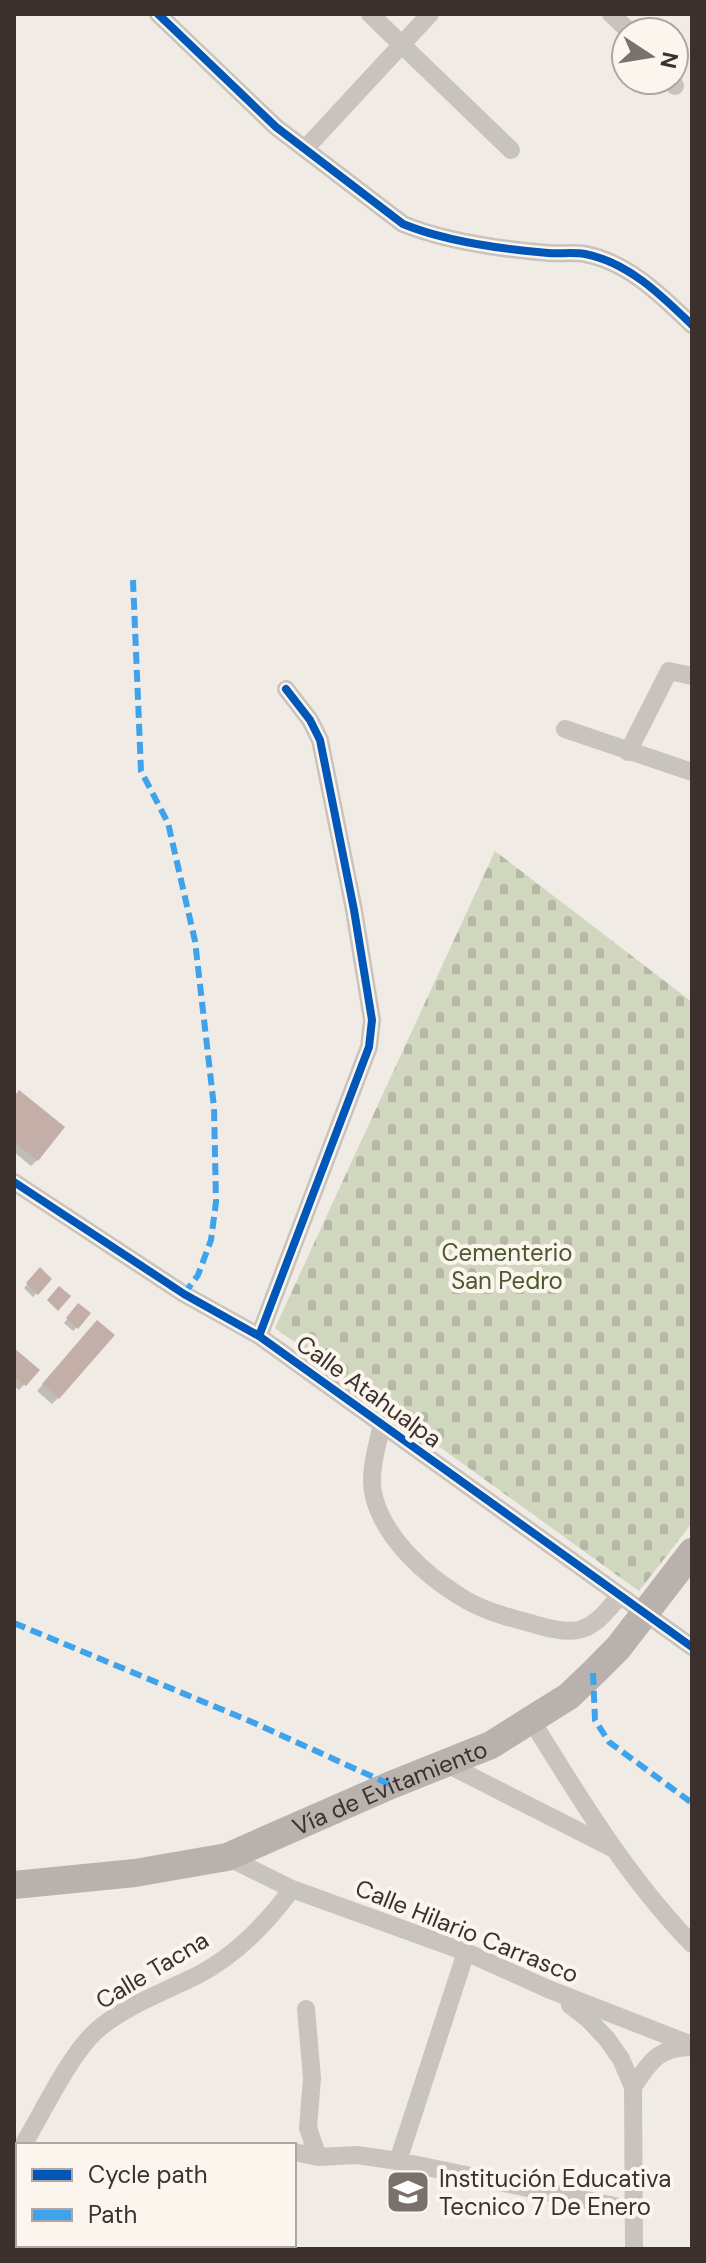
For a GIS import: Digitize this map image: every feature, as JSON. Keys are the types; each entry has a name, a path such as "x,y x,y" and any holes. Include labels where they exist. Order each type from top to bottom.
{"main road":[{"name":"Vía de Evitamiento","path":"14,1885 135,1873 227,1857 491,1745 569,1696 593,1673 618,1648 692,1552"}],"street":[{"path":"158,14 276,127 403,224 426,234 471,242 547,253 585,254 617,266 653,288 692,325"},
{"path":"370,14 511,150"},
{"path":"305,149 430,14"},
{"path":"628,752 669,671 692,676"},
{"path":"259,1336 369,1047 372,1020 320,740 310,720 286,689"},
{"path":"565,729 692,772"},
{"name":"Calle Atahualpa","path":"14,1182 184,1294 259,1336 692,1647"},
{"path":"382,1425 374,1459 373,1495 388,1530 426,1571 462,1599 509,1618 549,1629 575,1631 593,1625 620,1596"},
{"path":"532,1721 589,1814 653,1899 692,1944"},
{"path":"447,1764 616,1850"},
{"name":"Calle Hilario Carrasco","path":"227,1857 292,1889 466,1952 548,1989 692,2046"},
{"name":"Calle Tacna","path":"24,2143 68,2070 96,2031 124,2012 202,1972 259,1930 292,1889"},
{"path":"398,2161 466,1952"},
{"path":"548,1989 587,2018 607,2039 621,2059 633,2087 634,2249"},
{"path":"306,2009 312,2078 308,2128 318,2157"},
{"path":"633,2087 649,2064 672,2047 692,2046"},
{"path":"296,2152 318,2157 357,2155 398,2161 634,2210"}],"green space":[{"name":"Cementerio San Pedro","path":"495,851 692,1002 692,1523 639,1591 275,1328"}],"building":[{"path":"19,1090 65,1127 38,1161 14,1142 14,1097"},
{"path":"40,1267 52,1279 38,1295 26,1283"},
{"path":"59,1286 71,1296 58,1311 47,1300"},
{"path":"78,1303 91,1313 78,1329 66,1318"},
{"path":"97,1320 115,1335 59,1399 42,1384"},
{"path":"14,1348 40,1370 26,1386 14,1376"}],"marked path":[{"path":"133,580 141,771 168,823 195,941 214,1107 216,1202 211,1240 198,1275 184,1294"},
{"path":"14,1623 252,1722 391,1785"},
{"path":"593,1673 595,1720 609,1742 692,1803"}],"cycle path":[{"path":"158,14 276,127 403,224 474,244 548,253 580,253 601,258 630,272 692,325"},
{"path":"259,1336 369,1047 372,1020 320,740 310,720 286,689"},
{"path":"14,1182 184,1294 259,1336 692,1647"}],"place":[{"name":"Institución Educativa Tecnico 7 De Enero","path":"408,2192"}]}
